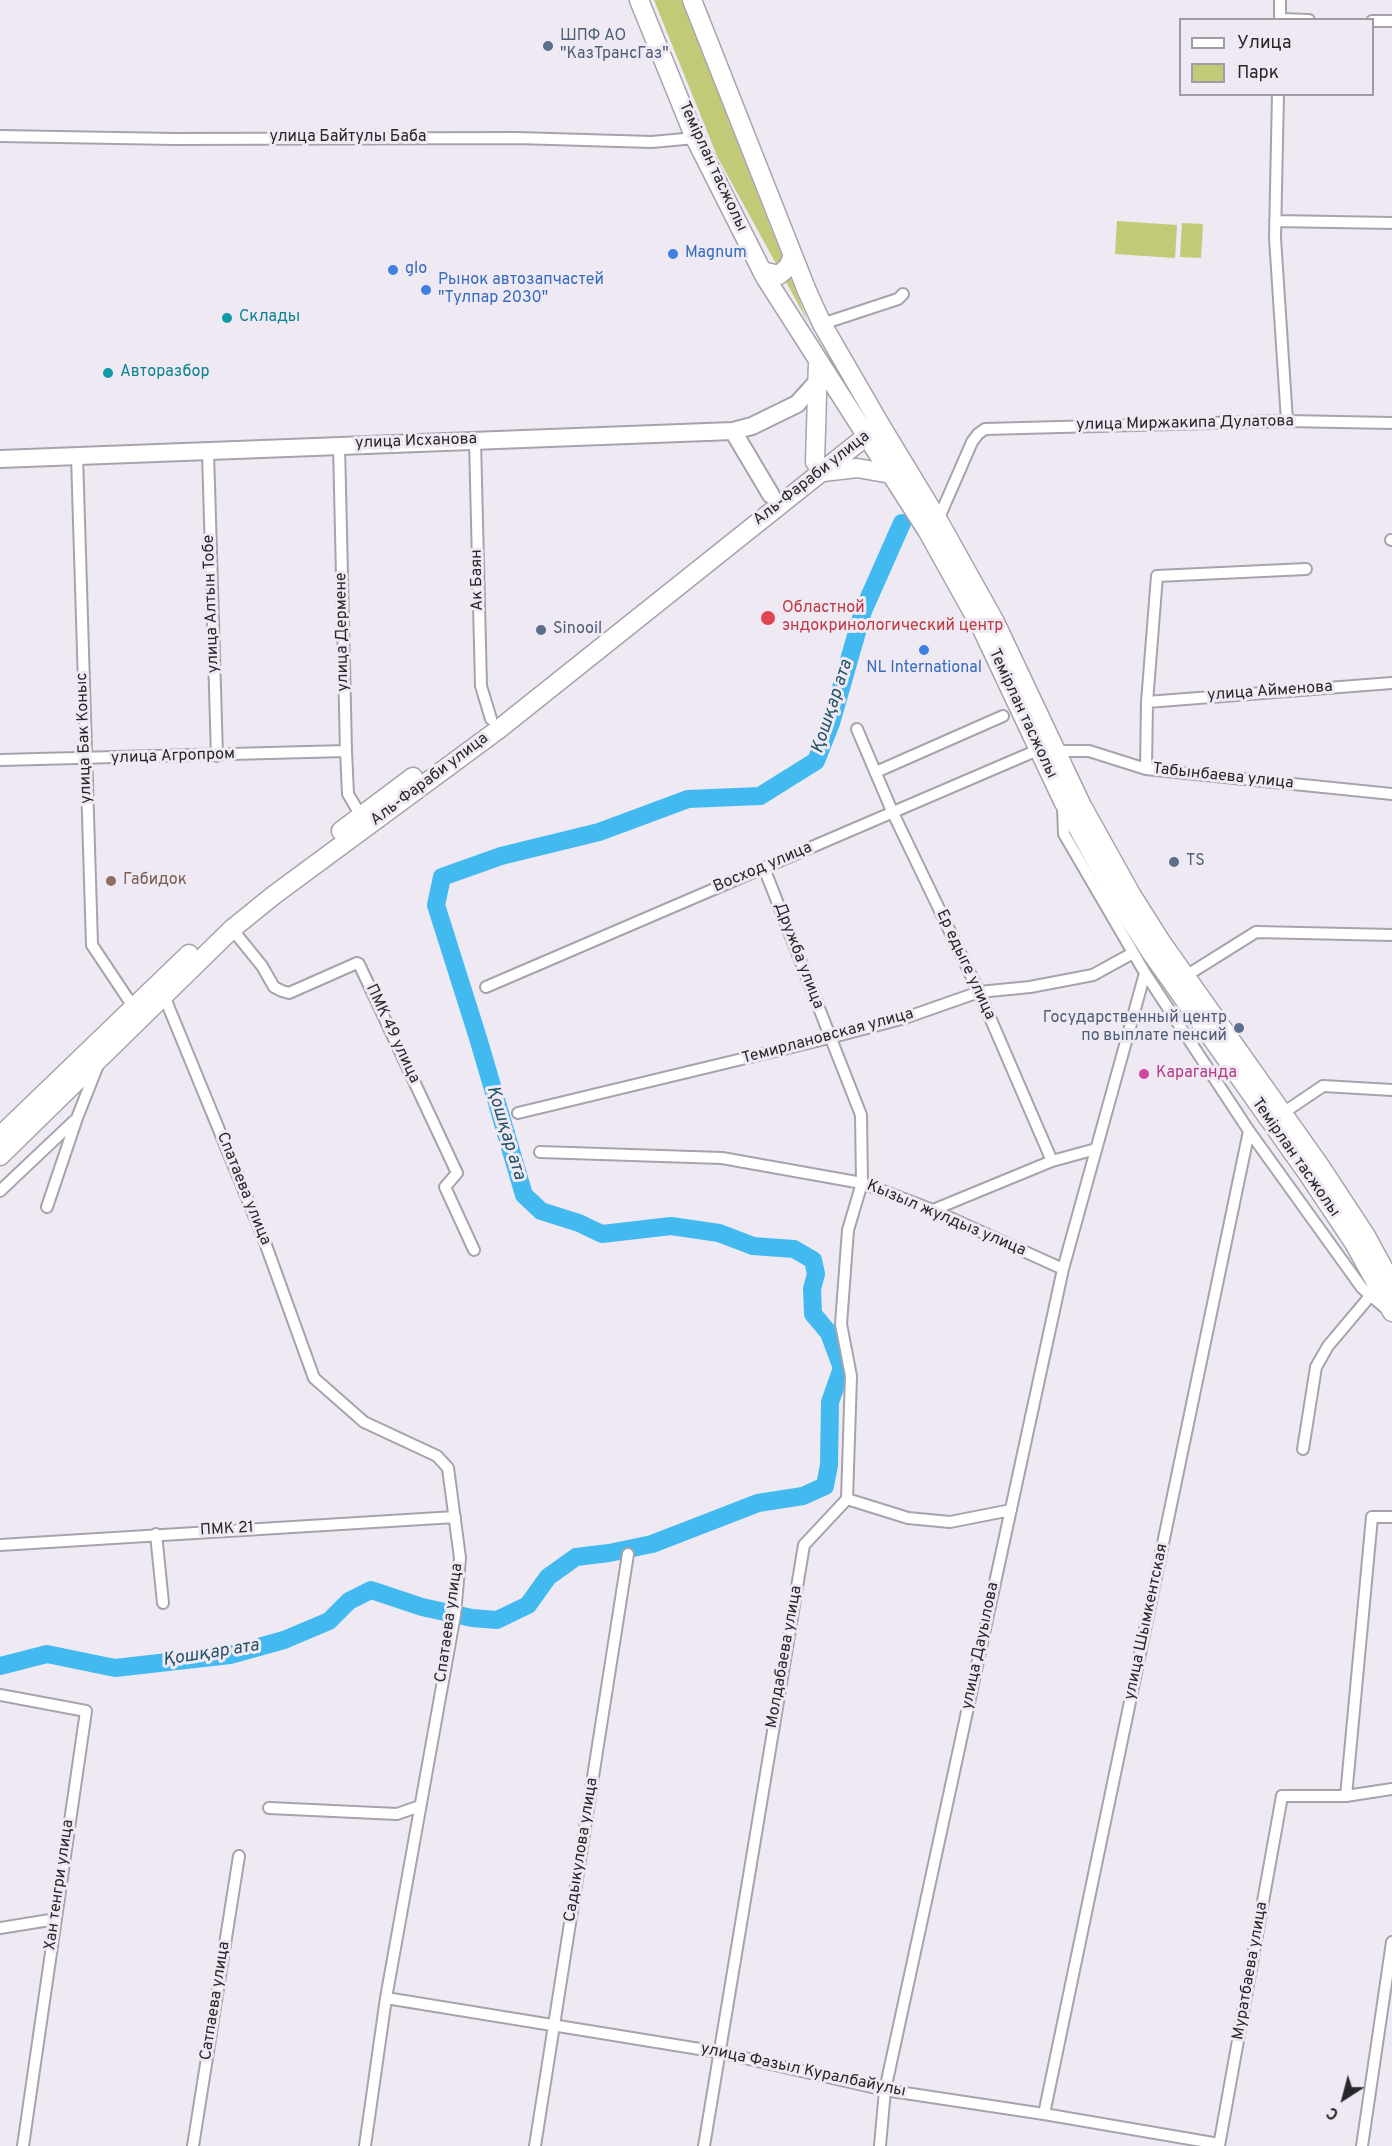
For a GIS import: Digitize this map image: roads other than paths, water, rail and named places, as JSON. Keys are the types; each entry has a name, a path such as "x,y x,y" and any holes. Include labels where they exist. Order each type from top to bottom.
{"main road":[{"name":"Темірлан тасжолы","path":"639,0 695,138 762,271 818,362 870,426 938,520 995,622 1048,750 1063,801 1118,901 1283,1113 1366,1236 1392,1284"},
{"name":"Темірлан тасжолы","path":"692,0 793,256 891,474 928,532 1048,750 1180,980 1354,1244 1392,1313"},
{"path":"762,271 779,276 788,267 793,256"},
{"path":"818,362 816,383 819,467 857,468 891,474"},
{"name":"улица Исханова","path":"0,459 733,430 752,426 797,404 816,383"},
{"name":"Аль-Фараби улица","path":"0,1136 134,1008 274,895 499,729 780,504 819,467 870,426"},
{"path":"733,430 771,495"},
{"name":"Аль-Фараби улица","path":"0,1156 101,1056 161,988 266,885 491,719 771,495 819,467"}],"street":[{"path":"1280,0 1280,18"},
{"path":"1374,21 1392,21"},
{"path":"1278,96 1275,221 1287,421"},
{"name":"улица Байтулы Баба","path":"0,136 175,139 506,138 651,142 695,138"},
{"path":"1275,221 1392,223"},
{"path":"822,324 898,299 903,294"},
{"name":"улица Миржакипа Дулатова","path":"938,520 972,442 985,429 1287,421 1392,423"},
{"name":"Ак Баян","path":"475,440 481,686 491,719"},
{"name":"улица Дермене","path":"339,445 348,794 361,816"},
{"name":"улица Алтын Тобе","path":"207,452 217,756"},
{"name":"улица Бак Коныс","path":"77,456 92,945 134,1008"},
{"path":"1146,769 1147,702 1157,576 1306,569"},
{"name":"улица Айменова","path":"1147,702 1392,683"},
{"path":"876,772 1003,716"},
{"name":"Ер едыге улица","path":"857,729 892,812 979,992 1052,1161"},
{"name":"Табынбаева улица","path":"1048,750 1089,751 1146,769 1392,794"},
{"name":"Восход улица","path":"486,987 892,812 1048,750"},
{"name":"улица Агропром","path":"0,760 346,751"},
{"path":"1063,801 1064,834 1145,973 1250,1131 1362,1288 1392,1313"},
{"name":"Дружба улица","path":"765,868 861,1115 862,1183"},
{"name":"ПМК 49 улица","path":"232,929 262,966 274,987 289,993 359,964 457,1173 445,1187 474,1250"},
{"path":"1180,980 1256,932 1392,935"},
{"name":"Темирлановская улица","path":"518,1113 830,1038 905,1018 979,992 1030,987 1093,975 1133,953"},
{"name":"улица Дауылова","path":"880,2146 885,2090 1063,1269 1145,973"},
{"name":"Спатаева улица","path":"161,988 263,1237 314,1378 364,1422 437,1456 448,1468 460,1558 455,1614 386,1998 365,2146"},
{"path":"47,1207 76,1118 101,1056"},
{"path":"1283,1113 1323,1086 1392,1090"},
{"path":"0,1191 76,1118"},
{"name":"улица Шымкентская","path":"1044,2114 1250,1131"},
{"path":"933,1210 1052,1161 1096,1149"},
{"name":"Кызыл жулдыз улица","path":"540,1152 722,1158 862,1183 933,1210 1063,1269"},
{"path":"862,1183 848,1230 841,1324 851,1376 847,1499 908,1518 950,1522 1011,1510"},
{"path":"1303,1449 1316,1367 1328,1346 1371,1295"},
{"name":"Молдабаева улица","path":"704,2146 804,1545 847,1499"},
{"name":"ПМК 21","path":"0,1545 454,1517"},
{"path":"1392,1517 1372,1517 1346,1796 1392,1789"},
{"path":"156,1534 163,1603"},
{"name":"Садыкулова улица","path":"535,2146 628,1554"},
{"name":"Хан тенгри улица","path":"0,1695 86,1711 23,2146"},
{"name":"Муратбаева улица","path":"1219,2145 1282,1796 1346,1796"},
{"path":"269,1808 397,1814 420,1806"},
{"name":"Сатпаева улица","path":"193,2146 239,1856"},
{"path":"0,1928 56,1919"},
{"path":"1362,2146 1392,1942"},
{"name":"улица Фазыл Куралбайулы","path":"386,1998 718,2052 885,2090 1044,2114 1219,2145"}],"waterway":[{"name":"Қошқар ата","path":"0,1666 47,1654 115,1668 230,1655 284,1640 329,1621 349,1601 371,1590 422,1607 472,1618 497,1620 528,1605 548,1577 576,1557 652,1544 758,1503 803,1496 825,1486 829,1465 830,1402 842,1368 829,1333 813,1314 812,1289 816,1274 813,1260 794,1249 753,1246 719,1233 671,1226 602,1234 579,1223 541,1211 524,1195 436,905 442,877 501,856 599,832 688,799 760,796 816,761 831,723 863,611 902,523"}],"place":[{"name":"ШПФ АО \"КазТрансГаз\"","path":"548,46"},
{"name":"Magnum","path":"673,254"},
{"name":"glo","path":"393,270"},
{"name":"Рынок автозапчастей \"Тулпар 2030\"","path":"426,290"},
{"name":"Склады","path":"227,318"},
{"name":"Авторазбор","path":"108,373"},
{"name":"Областной эндокринологический центр","path":"768,618"},
{"name":"Sinooil","path":"541,630"},
{"name":"NL International","path":"924,650"},
{"name":"TS","path":"1174,862"},
{"name":"Габидок","path":"111,881"},
{"name":"Государственный центр по выплате пенсий","path":"1239,1028"},
{"name":"Караганда","path":"1144,1074"}]}
